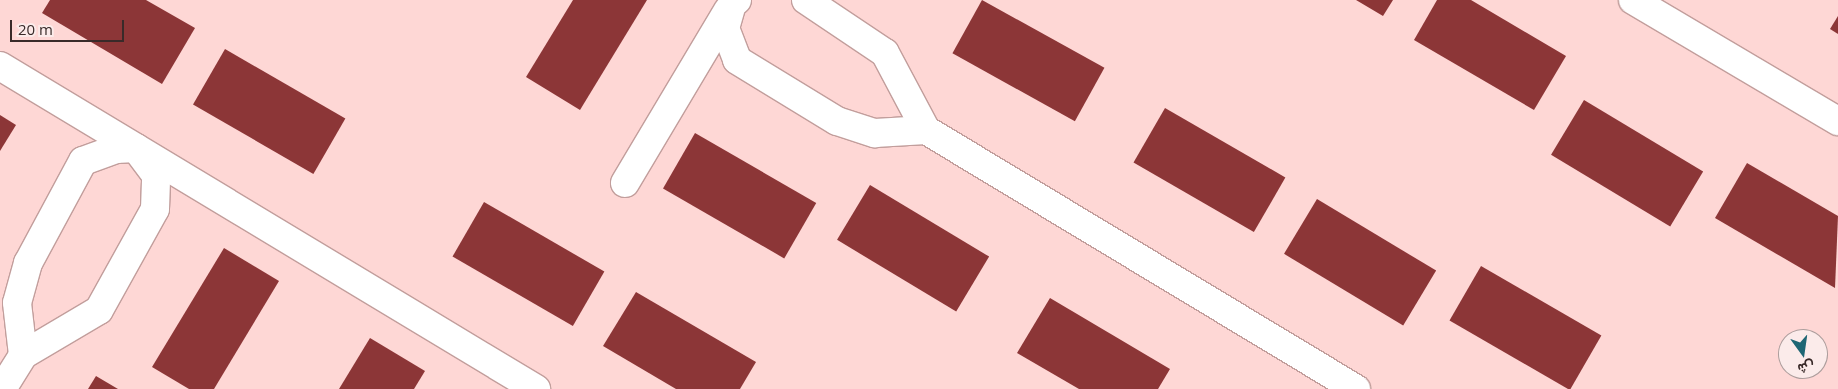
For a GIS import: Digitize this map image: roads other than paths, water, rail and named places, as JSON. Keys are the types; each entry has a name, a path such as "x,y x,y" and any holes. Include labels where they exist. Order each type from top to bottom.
{"street":[{"path":"806,0 885,53 926,130 1356,389"},
{"path":"1633,0 1838,122"},
{"path":"734,1 725,28 737,60 836,121 875,133 926,130"},
{"path":"625,183 734,1"},
{"path":"0,66 536,389"},
{"path":"2,389 23,355 99,310 156,209 156,175 136,148"},
{"path":"23,355 17,303 28,263 83,161 116,149 136,148"}]}
